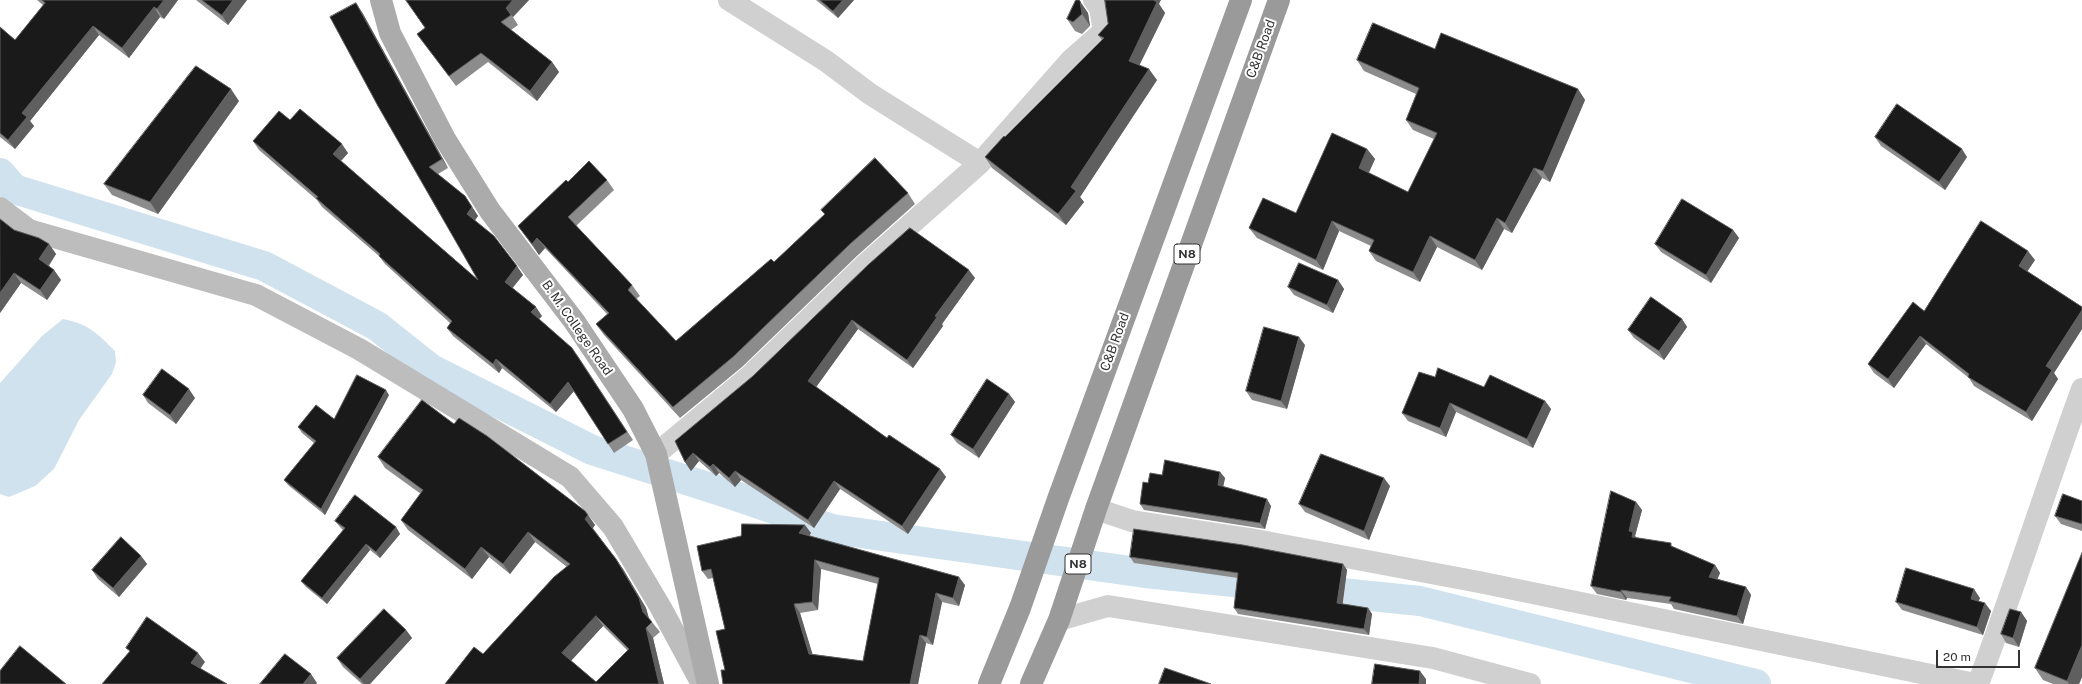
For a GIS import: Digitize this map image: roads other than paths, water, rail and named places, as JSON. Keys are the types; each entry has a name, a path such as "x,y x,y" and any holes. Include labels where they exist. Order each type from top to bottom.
{"highway":[{"name":"C&B Road","path":"989,684 1020,608 1241,0"},
{"name":"C&B Road","path":"1031,684 1059,620 1096,509 1279,0"}],"main road":[{"name":"B. M. College Road","path":"381,0 390,33 445,139 490,211 574,321 633,409 656,454 708,684"}],"street":[{"path":"729,0 826,61 870,94 980,163"},
{"path":"656,454 750,376 866,264 980,163 1071,60 1104,31 1100,8 1094,0"},
{"path":"0,208 29,230 256,295 359,349 570,477 613,527 661,608 702,684"},
{"path":"1978,684 2014,587 2056,458 2082,389"},
{"path":"1096,509 1132,521 1250,539 1479,582 1975,684"},
{"path":"1059,620 1108,606 1433,658 1530,684"}],"water":[{"path":"63,319 86,327 97,334 115,351 116,362 112,374 79,420 54,469 35,486 9,497 0,494 0,383 42,336"}],"waterway":[{"path":"0,173 14,189 264,266 377,326 431,369 592,450 730,494 832,529 1145,573 1420,601 1756,684"}]}
